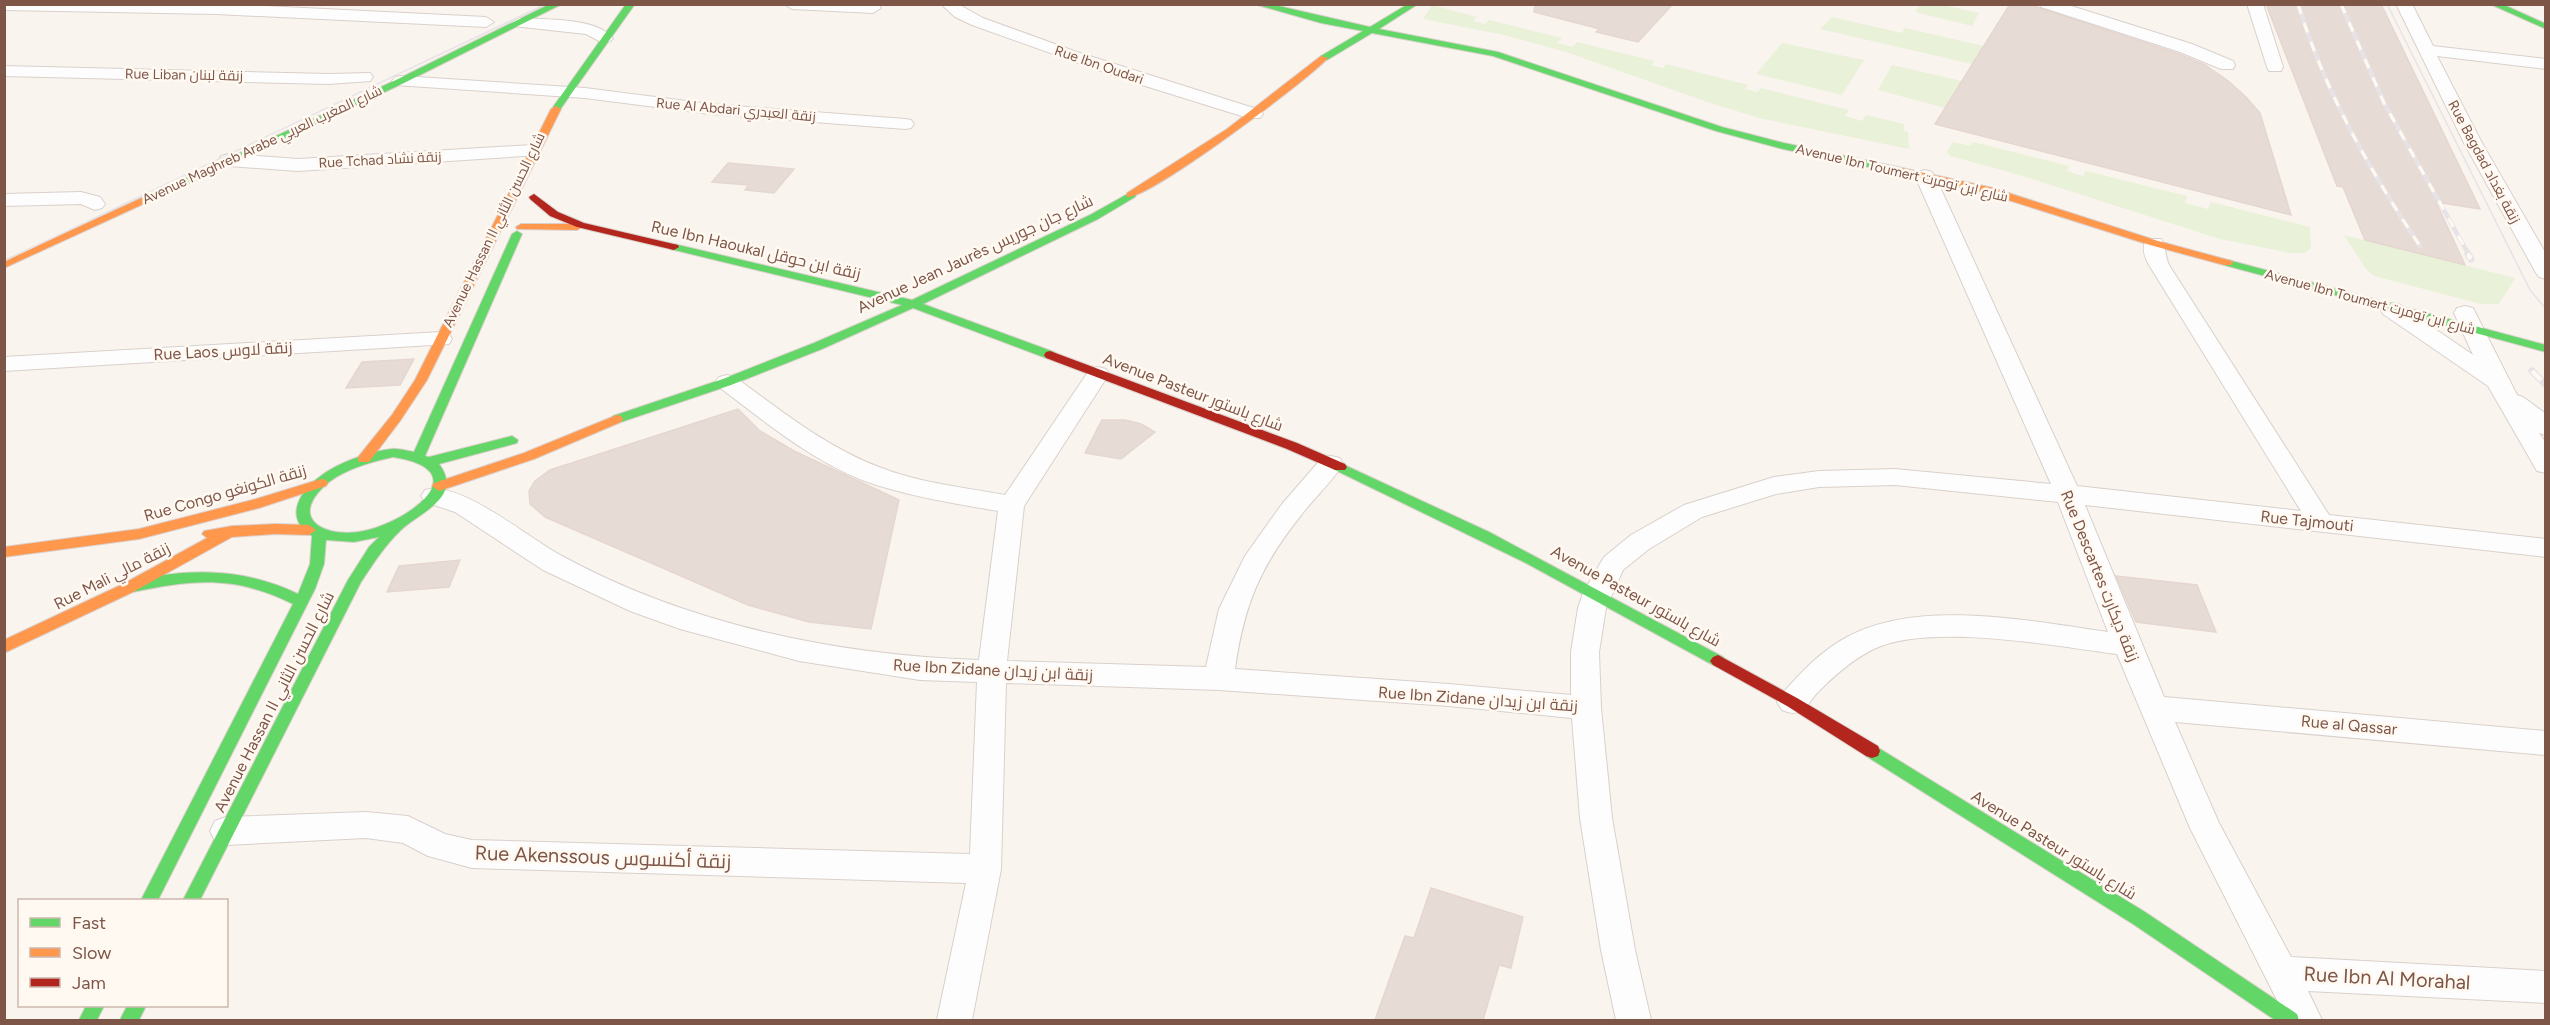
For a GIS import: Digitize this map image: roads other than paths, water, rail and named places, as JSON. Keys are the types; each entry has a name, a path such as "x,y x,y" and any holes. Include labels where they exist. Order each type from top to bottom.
{"main road":[{"name":"Avenue Maghreb Arabe شارع المغرب العربي","path":"4,265 401,81 558,4"},
{"path":"606,38 604,28 621,4"},
{"name":"Avenue Hassan II شارع الحسن الثاني","path":"364,459 407,402 441,339 532,151 566,92 632,4"},
{"path":"583,98 644,4"},
{"name":"Avenue Ibn Toumert شارع ابن تومرت","path":"1258,4 1387,23 1505,45 1579,68 1736,123 1988,177 2201,243 2475,320 2546,349"},
{"name":"Avenue Ibn Toumert شارع ابن تومرت","path":"1293,4 1358,19 1373,30 1495,54 1719,129 1782,146 2016,198 2154,243 2391,309 2475,320"},
{"path":"1335,49 1387,23 1414,4"},
{"path":"2494,4 2546,27"},
{"path":"455,35 491,19 519,23"},
{"path":"1335,49 1358,19"},
{"name":"Avenue Jean Jaurès شارع جان جوريس","path":"437,491 529,456 596,426 727,382 818,346 913,304 1123,201 1192,159 1254,114 1335,49"},
{"name":"Avenue Maghreb Arabe شارع المغرب العربي","path":"332,92 369,74"},
{"path":"75,214 100,202"},
{"name":"Avenue Hassan II شارع الحسن الثاني","path":"419,455 477,320 530,207"},
{"name":"Rue Ibn Haoukal زنقة ابن حوقل","path":"530,207 591,227 913,304"},
{"name":"Rue Ibn Haoukal زنقة ابن حوقل","path":"530,207 591,227"},
{"name":"Avenue Pasteur شارع باستور","path":"913,304 986,329 1098,374 1262,435 1331,464 1452,518 1597,593 1792,702 2026,846 2139,918 2290,1020"},
{"name":"Avenue Jean Jaurès شارع جان جوريس","path":"551,432 596,426"},
{"path":"432,461 523,438"},
{"path":"321,483 364,459 393,453 419,455 432,461 441,476 437,491 419,511 398,525"},
{"name":"Avenue Hassan II شارع الحسن الثاني","path":"150,899 301,602 317,564 314,532 304,522 302,513 305,503 321,483"},
{"name":"Rue Congo زنقة الكونغو","path":"4,552 139,534 259,503 321,483"},
{"name":"Avenue Hassan II شارع الحسن الثاني","path":"192,899 355,580 374,551 398,525"},
{"name":"Rue Congo زنقة الكونغو","path":"139,534 188,536 232,531 314,532 332,538 356,537 381,532 398,525"},
{"name":"Rue Mali زنقة مالي","path":"4,646 128,588 232,531"},
{"path":"128,588 164,580 199,576 231,576 266,583 282,589 301,602"}],"street":[{"path":"792,4 873,8"},
{"name":"Rue Ibn Oudari","path":"949,4 955,10 982,22 1078,59 1254,114"},
{"path":"2047,4 2186,48 2227,65"},
{"path":"2069,11 2093,4"},
{"path":"2255,4 2275,67"},
{"name":"Rue Bagdad زنقة بغداد","path":"2404,4 2424,47 2430,50 2427,52 2468,133 2523,236 2546,273"},
{"path":"4,5 219,7 491,19"},
{"path":"519,23 587,29 606,38"},
{"path":"2430,50 2546,64"},
{"name":"Rue Liban زنقة لبنان","path":"4,71 329,79 369,74"},
{"path":"401,81 566,92"},
{"name":"Rue Al Abdari زنقة العبدري","path":"566,92 583,98 710,110 905,124"},
{"name":"Rue Tchad زنقة نشاد","path":"228,160 298,165 532,151"},
{"name":"Rue Descartes زنقة ديكارت","path":"1925,176 2068,494 2153,708 2206,828 2282,973"},
{"path":"4,200 81,198 100,202"},
{"path":"2523,236 2546,240"},
{"path":"2154,243 2154,255 2159,266 2321,522"},
{"path":"2391,309 2501,387 2546,427"},
{"path":"2475,320 2501,387 2546,465"},
{"name":"Rue Laos زنقة لاوس","path":"4,364 441,339"},
{"path":"955,1020 985,869 992,672 1011,505 1098,374"},
{"path":"727,382 788,428 843,461 892,481 1011,505"},
{"path":"1219,680 1226,632 1236,599 1247,577 1305,492 1331,464"},
{"name":"Rue Tajmouti","path":"1634,1020 1618,950 1596,818 1586,708 1585,652 1592,608 1597,593 1613,564 1640,542 1694,512 1774,486 1820,479 1895,477 2068,494 2546,548"},
{"name":"Rue Ibn Zidane زنقة ابن زيدان","path":"437,491 552,563 583,579 640,604 690,622 788,648 920,669 1219,680 1449,695 1586,708"},
{"path":"1792,702 1814,676 1841,655 1869,639 1887,633 1922,628 1973,629 2024,632 2127,645"},
{"name":"Rue al Qassar","path":"2153,708 2546,743"},
{"name":"Rue Akenssous زنقة أكنسوس","path":"226,831 366,825 408,830 439,846 472,854 985,869"},
{"name":"Rue Ibn Al Morahal","path":"2305,1020 2282,973 2546,987"}],"tram line":[{"path":"4,261 546,4"},
{"path":"2387,4 2530,290 2546,309"}],"railway":[{"path":"2298,4 2321,68 2350,129 2383,188 2420,246"},
{"path":"2341,4 2384,103 2469,255"},
{"path":"2468,254 2471,259"},
{"path":"2532,371 2546,385"}]}
